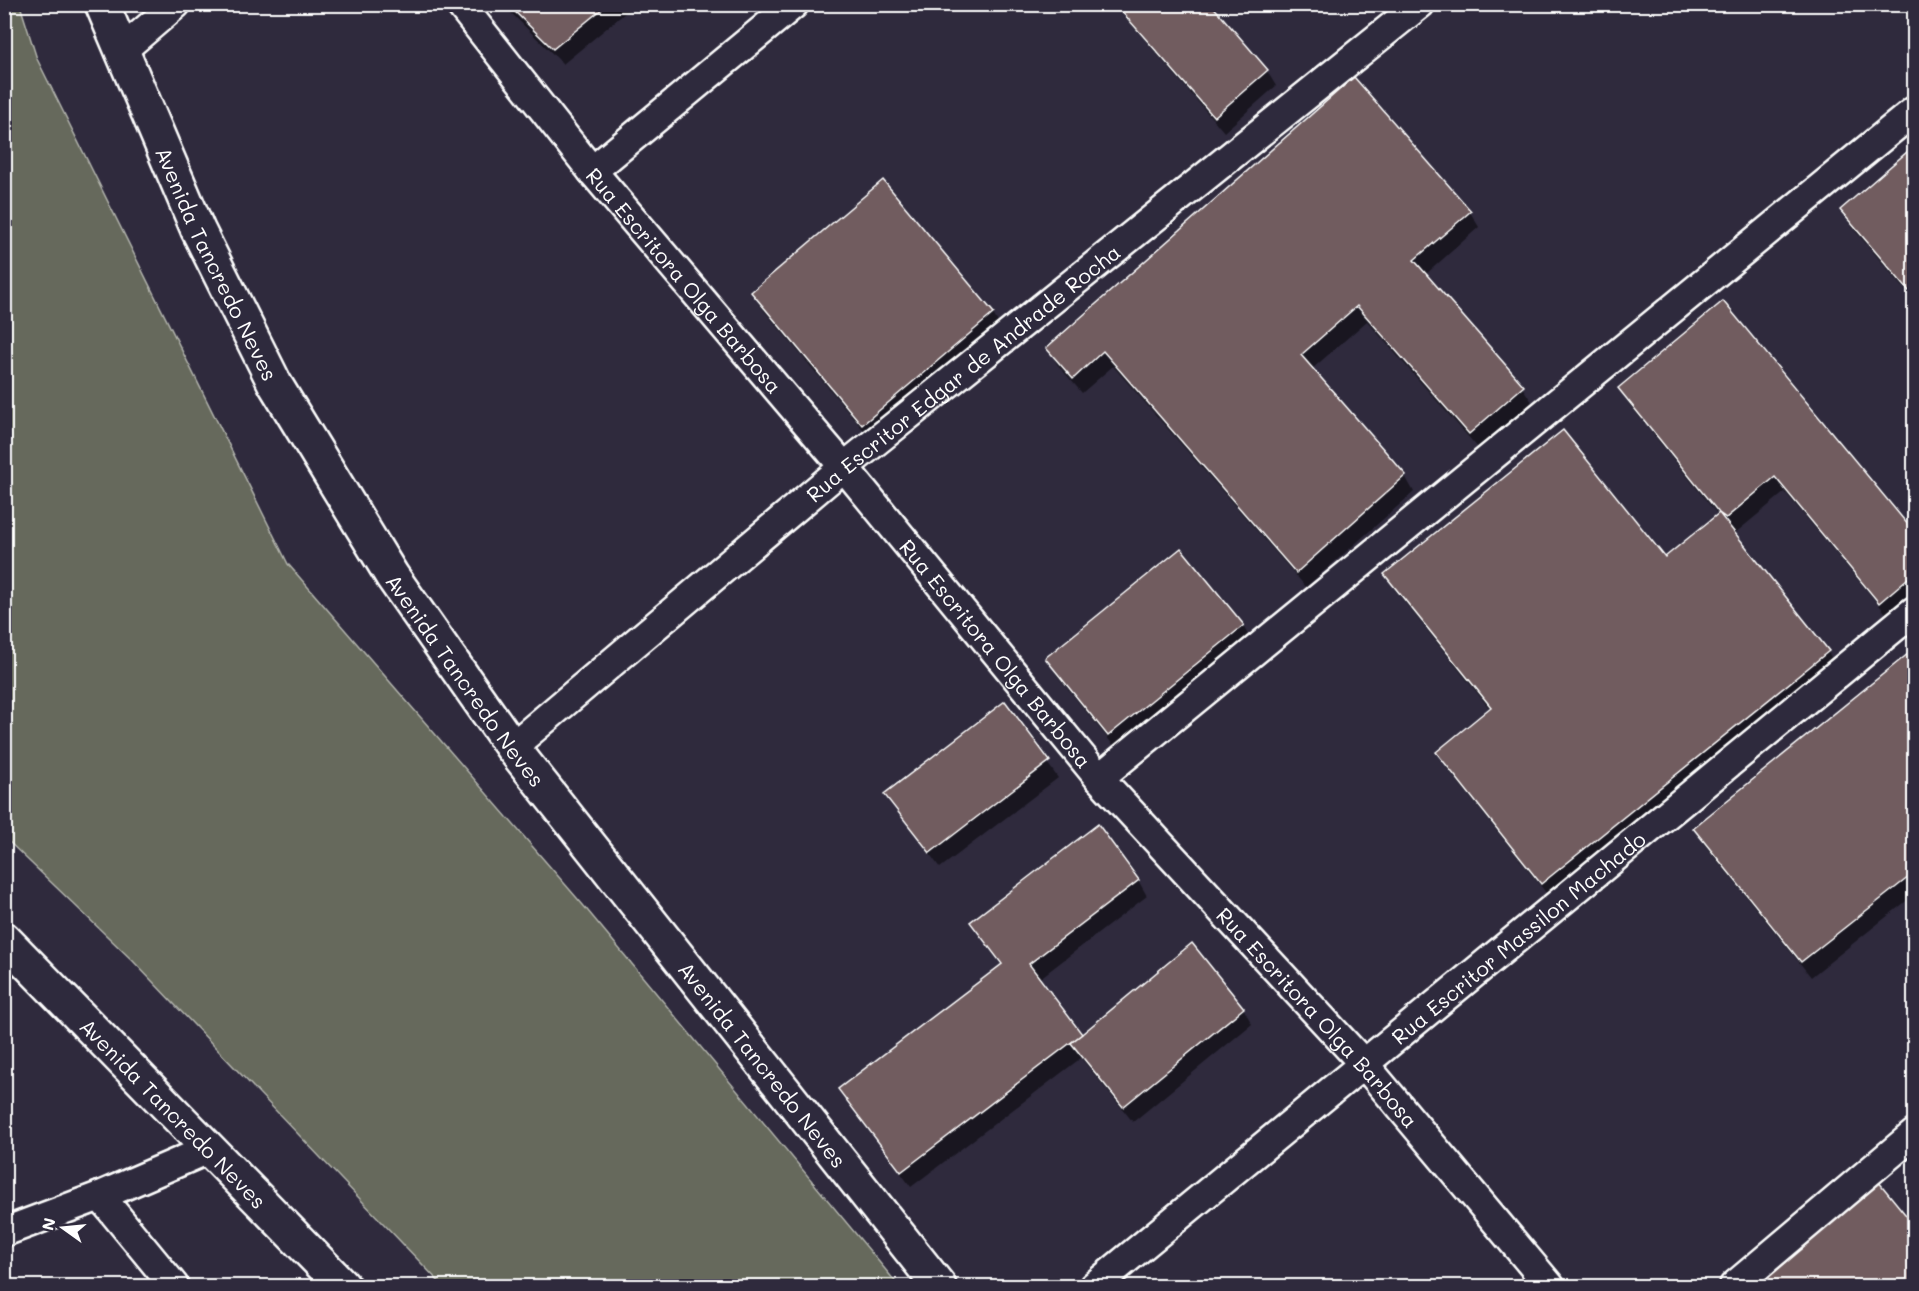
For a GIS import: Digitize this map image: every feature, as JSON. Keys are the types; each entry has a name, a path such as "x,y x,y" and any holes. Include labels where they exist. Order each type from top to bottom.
{"street":[{"name":"Avenida Tancredo Neves","path":"102,4 120,52 198,230 275,384 392,576 512,747 939,1287"},
{"path":"120,52 176,4"},
{"name":"Rua Escritora Olga Barbosa","path":"459,4 592,171 844,467 1099,778 1364,1064 1550,1287"},
{"path":"592,171 794,4"},
{"name":"Rua Escritor Edgar de Andrade Rocha","path":"512,747 844,467 1420,4"},
{"path":"1099,778 1914,111"},
{"name":"Rua Escritor Massilon Machado","path":"1094,1287 1914,611"},
{"name":"Avenida Tancredo Neves","path":"4,939 343,1287"},
{"path":"1734,1287 1914,1134"},
{"path":"4,1232 100,1196 209,1149"},
{"path":"100,1196 174,1287"}],"green space":[{"path":"4,5 20,5 37,59 288,564 583,905 899,1286 443,1286 133,961 5,838"}],"building":[{"path":"507,4 608,4 553,49"},
{"path":"1115,4 1211,4 1268,70 1214,117"},
{"path":"1354,77 1471,211 1414,260 1524,386 1469,434 1357,306 1301,355 1406,475 1296,573 1103,351 1073,379 1046,348"},
{"path":"1914,146 1914,297 1840,210"},
{"path":"883,180 994,313 862,425 751,292"},
{"path":"1723,301 1914,532 1914,573 1879,603 1775,477 1726,518 1719,513 1618,388"},
{"path":"1563,430 1665,557 1719,513 1829,651 1541,884 1436,752 1491,707 1384,574"},
{"path":"1181,548 1244,625 1108,736 1045,658"},
{"path":"1914,649 1914,873 1801,962 1693,828"},
{"path":"1005,701 1050,761 930,853 884,794"},
{"path":"1098,824 1139,880 1029,964 1082,1034 901,1172 838,1089 1002,964 970,922"},
{"path":"1192,943 1244,1008 1123,1107 1071,1043"},
{"path":"1878,1181 1914,1225 1914,1286 1750,1286"}]}
